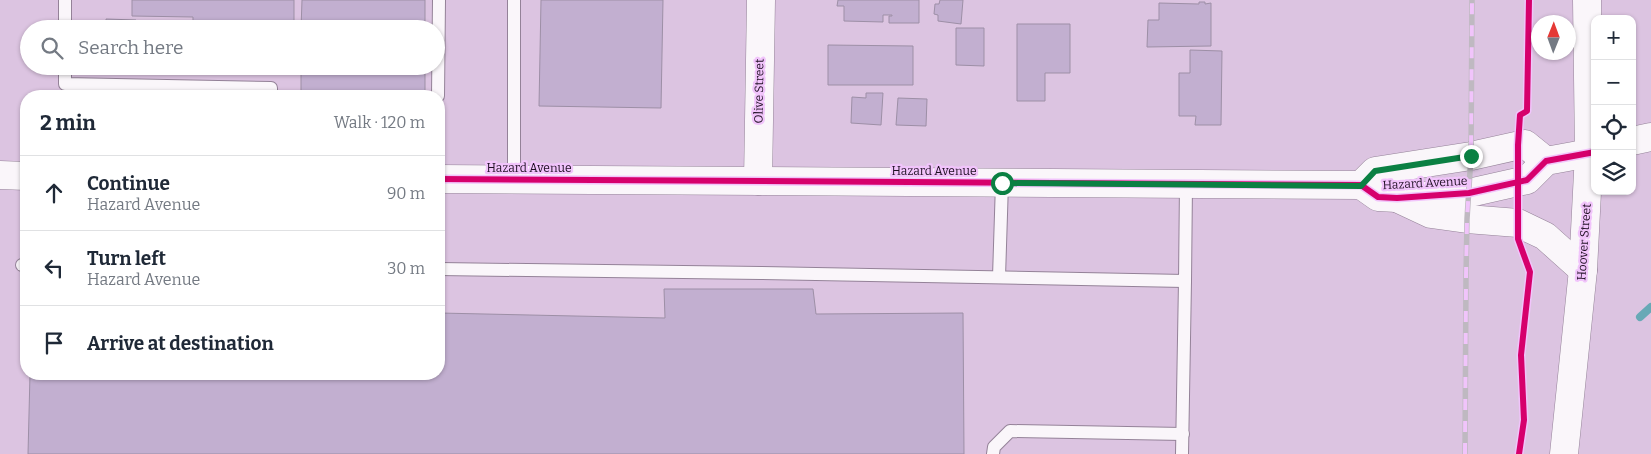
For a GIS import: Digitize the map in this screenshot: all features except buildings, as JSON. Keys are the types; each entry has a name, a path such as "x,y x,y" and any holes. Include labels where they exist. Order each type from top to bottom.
{"street":[{"name":"Olive Street","path":"758,181 760,0"},
{"name":"Hoover Street","path":"1587,0 1592,150"},
{"path":"1636,140 1651,138"},
{"name":"Hazard Avenue","path":"445,179 1361,186 1378,197 1397,198 1468,193 1526,180 1546,160 1525,144 1471,156 1375,171 1361,186"},
{"path":"1546,160 1591,153"},
{"name":"Hoover Street","path":"1564,454 1583,270 1591,166"},
{"path":"0,176 20,176"},
{"path":"1397,198 1431,214 1518,223 1545,236 1583,270"}],"lane":[{"path":"65,0 65,20"},
{"path":"438,0 438,20"},
{"path":"514,0 514,179"},
{"path":"65,75 65,84 271,88 271,90"},
{"path":"438,75 438,90"},
{"path":"1000,278 1002,183"},
{"path":"1182,454 1186,184"},
{"path":"445,270 771,273 1185,281"},
{"path":"993,454 994,448 1010,432 1183,434"}],"waterway":[{"path":"1640,317 1651,307"}],"railway":[{"path":"1465,454 1466,277 1471,156 1472,0"}],"cycle path":[{"path":"1519,454 1524,420 1521,355 1530,272 1518,239 1518,145 1520,115 1527,111 1529,0"},
{"path":"445,179 1361,185 1378,197 1397,198 1469,193 1527,180 1546,161 1591,153"}],"route":[{"path":"1002,183 1361,186 1375,171 1471,156"}]}
